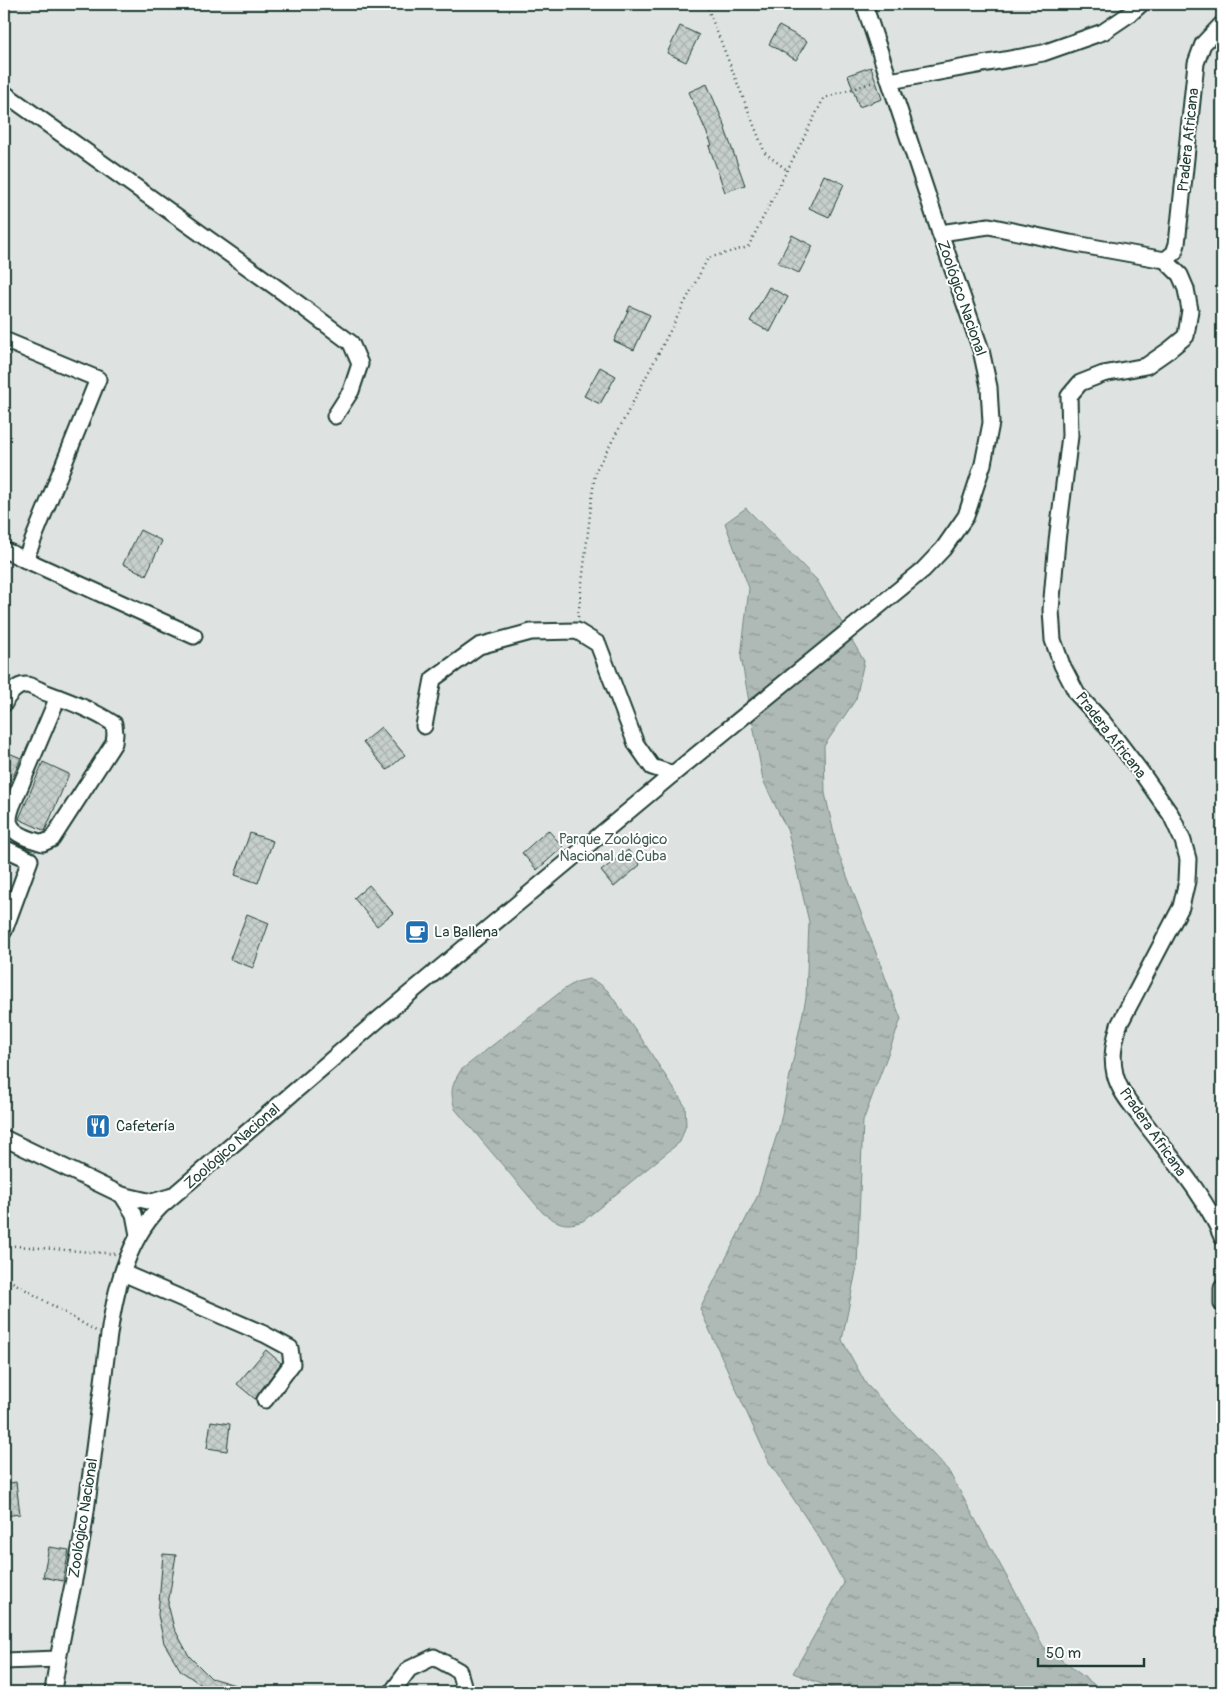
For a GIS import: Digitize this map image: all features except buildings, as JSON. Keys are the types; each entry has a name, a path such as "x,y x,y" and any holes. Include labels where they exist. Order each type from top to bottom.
{"street":[{"name":"Zoológico Nacional","path":"53,1692 82,1533 111,1322 123,1273 130,1255 138,1235 153,1214 379,1019 673,774 923,570 943,549 966,516 983,464 991,423 989,387 982,350 940,233 864,4"},
{"path":"890,81 1043,53 1103,32 1141,4"},
{"name":"Pradera Africana","path":"1222,24 1203,44 1196,63 1177,244 1174,253 1165,260 1180,275 1186,289 1190,310 1186,336 1146,366 1103,374 1080,383 1069,396 1070,436 1057,541 1051,610 1053,640 1062,665 1077,694 1103,722 1141,772 1184,841 1188,860 1187,882 1181,906 1118,1025 1112,1059 1115,1076 1124,1095 1216,1221 1222,1237"},
{"path":"4,93 351,343 360,364 351,391 335,416"},
{"path":"940,233 989,226 1165,260"},
{"path":"4,340 98,379 25,560"},
{"path":"4,550 194,636"},
{"path":"424,726 433,679 480,646 531,632 577,631 598,644 636,744 652,767 673,774"},
{"path":"4,704 6,698 16,688 26,685 58,697 102,716 114,724 114,743 52,839 43,843 18,834 10,826 9,819 12,806 58,697"},
{"path":"4,848 30,860 4,931"},
{"path":"4,1138 122,1195 152,1202 161,1201 175,1195"},
{"path":"122,1195 134,1214 138,1235"},
{"path":"123,1273 264,1334 290,1348 292,1364 265,1400"},
{"path":"1222,1288 1222,1304"},
{"path":"392,1692 409,1669 434,1657 459,1671 465,1692"},
{"path":"4,1661 58,1659"}],"path":[{"path":"706,4 765,153 787,170"},
{"path":"577,631 595,472 708,258 748,247 824,98 876,81 890,81"},
{"path":"4,1245 130,1255"},
{"path":"4,1277 108,1338"}],"green space":[{"name":"Parque Zoológico Nacional de Cuba","path":"4,4 1222,4 1222,1692 4,1692"}],"water":[{"path":"746,508 817,580 864,661 856,699 824,746 825,793 838,852 901,1019 863,1121 857,1266 842,1340 866,1384 948,1470 1043,1646 1104,1692 842,1692 793,1673 844,1583 820,1539 769,1462 700,1309 757,1197 779,1128 806,998 809,922 788,832 763,780 741,657 749,588 725,523"},
{"path":"589,979 600,984 608,991 639,1035 685,1106 686,1125 680,1142 583,1221 567,1224 553,1220 543,1213 455,1109 452,1089 461,1070 563,990 576,982"}],"place":[{"name":"La Ballena","path":"417,932"},
{"name":"Cafetería","path":"98,1126"}]}
